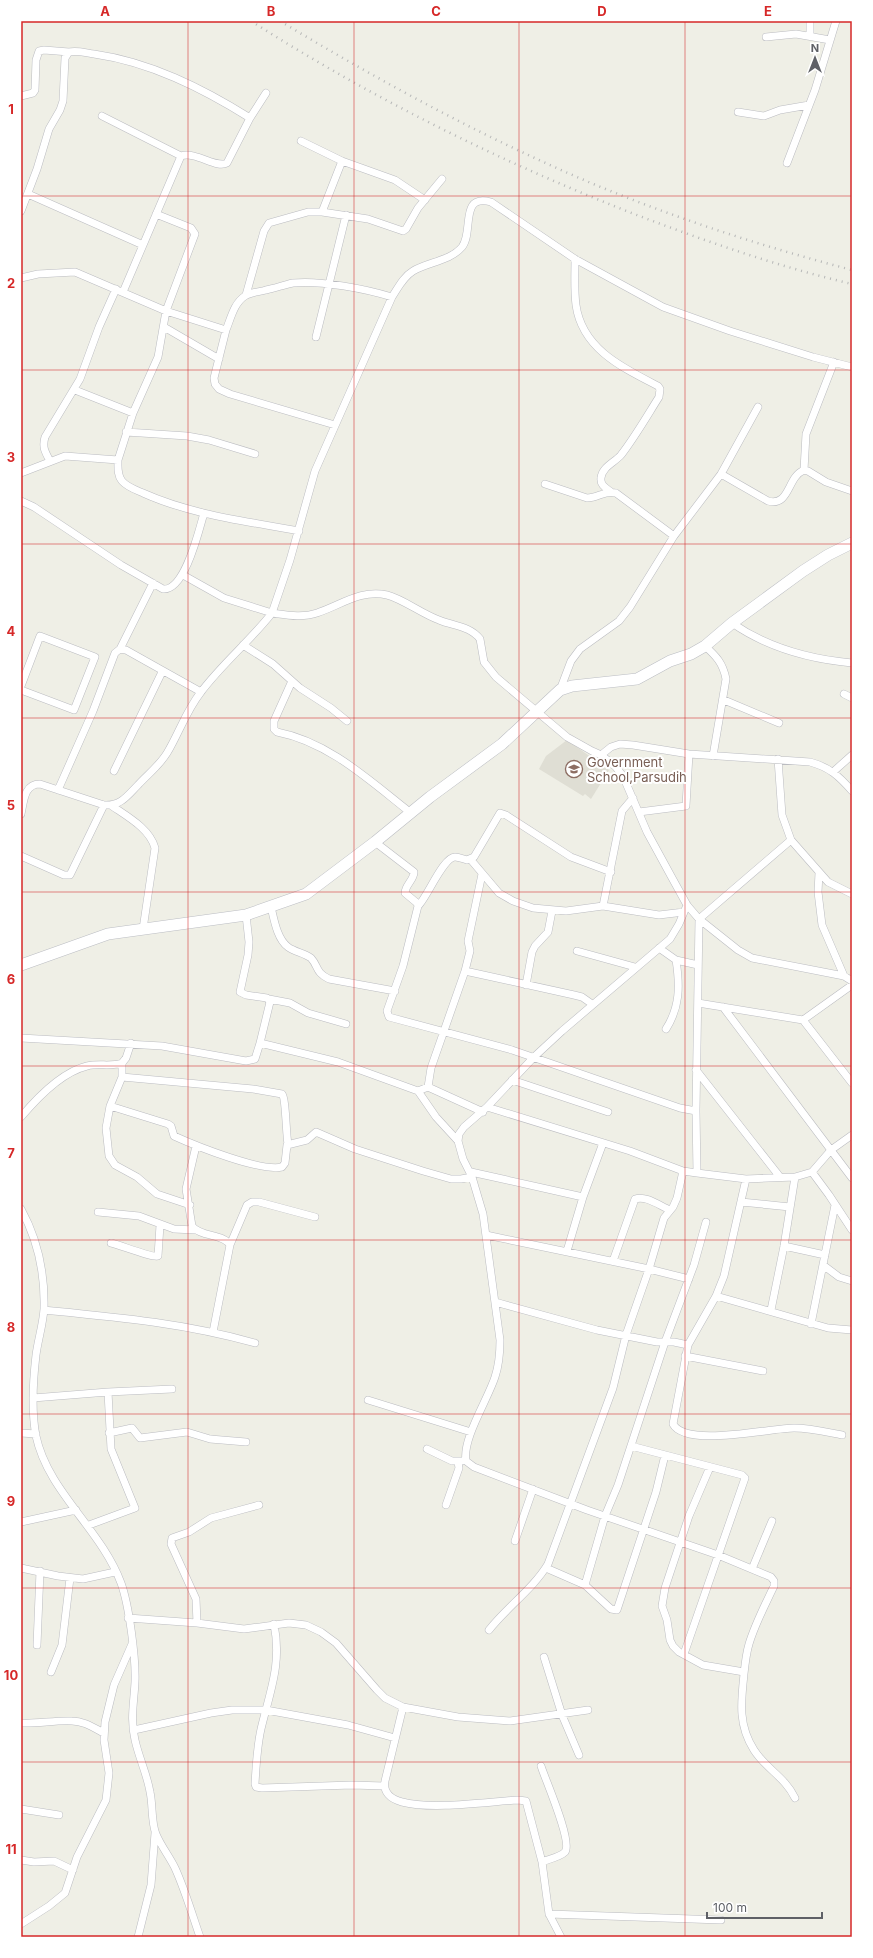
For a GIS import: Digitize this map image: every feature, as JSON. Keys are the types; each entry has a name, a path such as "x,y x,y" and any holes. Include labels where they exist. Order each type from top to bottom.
{"main road":[{"path":"21,965 108,934 246,915 306,894 502,744 560,690 572,686 637,679 670,661 691,654 704,646 732,623 803,571 828,555 852,543"}],"street":[{"path":"810,21 810,35"},
{"path":"787,163 810,105 836,21"},
{"path":"766,37 796,34 810,35 830,40"},
{"path":"21,96 33,93 35,90 36,60 39,51 69,52 109,56 139,64 202,91 250,118"},
{"path":"21,211 49,129 60,110 63,101 65,58 69,52"},
{"path":"102,116 181,156 190,154 224,164 230,159 250,118 266,93"},
{"path":"738,112 764,116 780,110 810,105"},
{"path":"301,141 342,161 395,180 425,200"},
{"path":"123,292 181,156"},
{"path":"322,212 342,161"},
{"path":"246,295 264,231 269,223 308,212 322,212 368,219 403,231 442,179"},
{"path":"28,194 143,245"},
{"path":"21,814 28,788 33,784 40,784 104,806 112,806 122,802 157,767 201,692 228,660 258,630 272,613 299,531 314,471 392,297 404,278 412,271 449,256 462,247 467,239 472,207 477,201 484,200 491,202 575,259 664,307 695,320 834,362 852,366"},
{"path":"156,214 191,228 195,234 166,312 158,358 132,413 126,432 118,460 118,473 121,480 126,484 166,502 204,513 299,531"},
{"path":"316,337 330,286 346,215"},
{"path":"575,259 576,306 582,325 593,342 606,356 620,367 658,386 660,389 659,397 631,440 620,455 604,470 600,480 603,486 611,492 616,493 674,536"},
{"path":"21,278 38,274 75,272 166,312 226,330"},
{"path":"335,425 237,397 219,389 215,384 214,378 226,330 233,312 238,302 246,295 292,284 306,283 372,291 392,297"},
{"path":"50,461 44,451 43,444 45,437 75,390 99,327 116,289"},
{"path":"164,327 218,359"},
{"path":"804,470 806,434 834,362"},
{"path":"75,390 132,413"},
{"path":"560,690 571,661 589,641 619,621 630,607 674,536 721,474 758,407"},
{"path":"126,432 187,436 216,441 255,454"},
{"path":"21,473 65,456 118,460"},
{"path":"721,474 768,501 774,502 782,499 798,474 804,470"},
{"path":"804,470 826,482 852,491"},
{"path":"545,484 587,498 593,498 611,492"},
{"path":"21,501 34,506 114,561 163,589 169,590 182,575 204,513"},
{"path":"182,575 224,598 272,613 296,616 308,615 318,613 356,596 376,594 396,598 424,614 470,630 477,634 480,639 484,662 487,668 535,712 567,737 601,755 616,766 623,776 647,832 687,904 699,918 738,950 752,958 844,976 852,981"},
{"path":"58,790 93,711 115,652 120,649 153,583"},
{"path":"732,623 749,635 769,645 829,661 852,663"},
{"path":"21,686 40,636 95,657 74,710 21,690"},
{"path":"243,645 273,664 292,681 347,721"},
{"path":"704,646 718,658 724,667 726,679 724,700 713,756"},
{"path":"120,649 126,650 162,672 201,692"},
{"path":"114,771 162,672"},
{"path":"292,681 274,720 274,729 277,732 306,740 325,750 360,774 411,813"},
{"path":"844,694 852,698"},
{"path":"724,700 779,723"},
{"path":"601,755 610,747 620,744 653,747 689,754 810,762 824,766 833,772 852,791"},
{"path":"639,812 686,806 689,754"},
{"path":"833,772 852,755"},
{"path":"778,759 782,815 791,840 828,882 852,894"},
{"path":"602,906 611,872 622,811 633,798"},
{"path":"21,856 64,875 70,875 104,806"},
{"path":"112,806 147,832 153,839 155,848 143,929"},
{"path":"471,860 498,815 502,813 571,857 611,872"},
{"path":"697,1173 696,1070 699,918 791,840"},
{"path":"375,842 414,872 414,877 405,891 406,895 415,901 418,906"},
{"path":"684,912 659,915 602,906 580,910 552,911 513,902 499,893 471,860 455,857 450,859 436,876 423,902 418,906 395,991 387,1011 389,1017 534,1057 680,1108 696,1111"},
{"path":"819,873 818,892 822,925 844,976"},
{"path":"428,1087 431,1068 465,971 470,951 468,941 482,874"},
{"path":"446,1505 472,1432 496,1376 500,1358 500,1340 486,1235 478,1194 472,1174 462,1159 458,1141 459,1134 464,1127 485,1110 534,1057 592,1004 670,939 687,904"},
{"path":"271,907 282,940 286,946 309,957 318,972 323,976 329,979 395,991"},
{"path":"526,985 532,952 535,946 548,932 552,911"},
{"path":"246,915 248,948 240,992 246,995 290,1003 308,1013 346,1024"},
{"path":"659,948 676,960 698,965"},
{"path":"577,951 635,967"},
{"path":"666,1029 677,1007 679,992 676,960"},
{"path":"465,971 582,997 592,1004"},
{"path":"804,1020 852,985"},
{"path":"21,1038 131,1043 162,1046 252,1061 255,1059 270,1006 269,999"},
{"path":"698,1003 804,1020 852,1083"},
{"path":"723,1007 852,1178"},
{"path":"260,1042 338,1062 418,1091 436,1117 458,1141"},
{"path":"131,1043 126,1058 122,1063 122,1077 110,1106 106,1128 109,1156 115,1165 137,1177 157,1194 190,1205"},
{"path":"21,1117 39,1097 76,1070 88,1066 122,1063"},
{"path":"696,1070 780,1177"},
{"path":"110,1106 168,1124 171,1126 174,1136 218,1154 278,1168 285,1163 288,1144 285,1118 286,1101 282,1094 253,1088 122,1077"},
{"path":"512,1080 608,1112"},
{"path":"418,1091 428,1087 485,1110 603,1143 683,1171 746,1179 795,1176 812,1172 831,1150 852,1135"},
{"path":"288,1144 307,1140 316,1132 355,1150 451,1179 461,1179 472,1174 583,1197"},
{"path":"568,1251 583,1197 603,1143"},
{"path":"195,1230 192,1226 190,1205 186,1188 196,1146"},
{"path":"489,1630 509,1606 534,1584 546,1568 613,1388 626,1335 649,1269 664,1218 677,1198 683,1171"},
{"path":"812,1172 852,1230"},
{"path":"771,1310 784,1246 795,1176"},
{"path":"746,1179 731,1251 716,1296 688,1345 672,1419 675,1428 712,1436 726,1436 796,1428 842,1435"},
{"path":"613,1261 635,1199 641,1198 670,1210"},
{"path":"213,1332 230,1245 247,1205 252,1202 259,1202 315,1217"},
{"path":"741,1202 790,1207"},
{"path":"811,1324 835,1204"},
{"path":"21,1208 40,1252 43,1277 44,1310 36,1356 33,1398 36,1434 46,1465 76,1510 88,1525 115,1572 123,1589 128,1618 135,1666 132,1703 134,1730 147,1775 155,1832 151,1886 138,1937"},
{"path":"98,1212 139,1216 160,1225 183,1231 195,1230 225,1240 230,1245"},
{"path":"585,1585 605,1516 631,1446 665,1342 689,1279 706,1222"},
{"path":"111,1243 151,1256 158,1256 160,1225"},
{"path":"486,1235 568,1251 689,1279"},
{"path":"784,1246 825,1255"},
{"path":"823,1265 839,1277 852,1281"},
{"path":"716,1296 771,1310 811,1324 837,1330 852,1330"},
{"path":"495,1302 575,1325 688,1345"},
{"path":"44,1310 126,1317 213,1332 255,1343"},
{"path":"685,1356 763,1371"},
{"path":"33,1398 172,1389"},
{"path":"88,1525 135,1508 117,1467 111,1449 108,1392"},
{"path":"368,1400 472,1432"},
{"path":"109,1433 132,1428 140,1438 186,1432 210,1439 246,1442"},
{"path":"21,1434 36,1434"},
{"path":"631,1446 742,1475 746,1478 684,1654"},
{"path":"427,1449 446,1459 462,1461 474,1467 643,1530 718,1555 771,1577 774,1581 774,1586 748,1646 740,1705 740,1716 746,1735 754,1751 764,1763 785,1782 795,1798"},
{"path":"546,1568 585,1585 611,1609 617,1610 656,1492 665,1455"},
{"path":"710,1467 695,1499 665,1588 662,1606 673,1646 702,1665 744,1672"},
{"path":"515,1541 533,1489"},
{"path":"197,1623 196,1599 171,1544 172,1538 189,1532 211,1518 259,1505"},
{"path":"21,1522 76,1510"},
{"path":"752,1570 772,1521"},
{"path":"21,1568 70,1578 83,1579 115,1572"},
{"path":"37,1645 40,1571"},
{"path":"51,1672 62,1645 70,1578"},
{"path":"128,1618 197,1623 244,1629 289,1623 306,1625 321,1632 336,1643 376,1690 385,1698 403,1707 486,1721 510,1721 562,1715 588,1710"},
{"path":"274,1624 278,1650 276,1666 256,1759 256,1787 352,1785 384,1786"},
{"path":"21,1924 60,1898 69,1885 84,1842 106,1800 109,1773 104,1733 108,1704 132,1644"},
{"path":"544,1657 562,1715 579,1755"},
{"path":"403,1707 384,1786 387,1793 391,1797 401,1802 418,1804 450,1804 523,1800 528,1806 542,1862 549,1914 561,1937"},
{"path":"134,1730 211,1713 232,1710 266,1710 348,1725 395,1738"},
{"path":"21,1723 71,1721 89,1725 104,1733"},
{"path":"541,1766 564,1830 567,1847 565,1852 542,1862"},
{"path":"21,1809 59,1815"},
{"path":"155,1832 181,1881 200,1937"},
{"path":"21,1860 34,1862 54,1861 73,1870"},
{"path":"549,1914 721,1920"}],"shaded area":[{"name":"Government School,Parsudih","path":"567,740 609,770 591,799 585,794 583,796 539,769 546,756"}],"railway":[{"path":"251,21 342,76 388,101 435,126 531,171 684,233 767,261 852,284"},
{"path":"280,21 429,106 545,163 584,180 617,194 716,230 852,270"}],"place":[{"name":"Government School,Parsudih","path":"574,769"}]}
